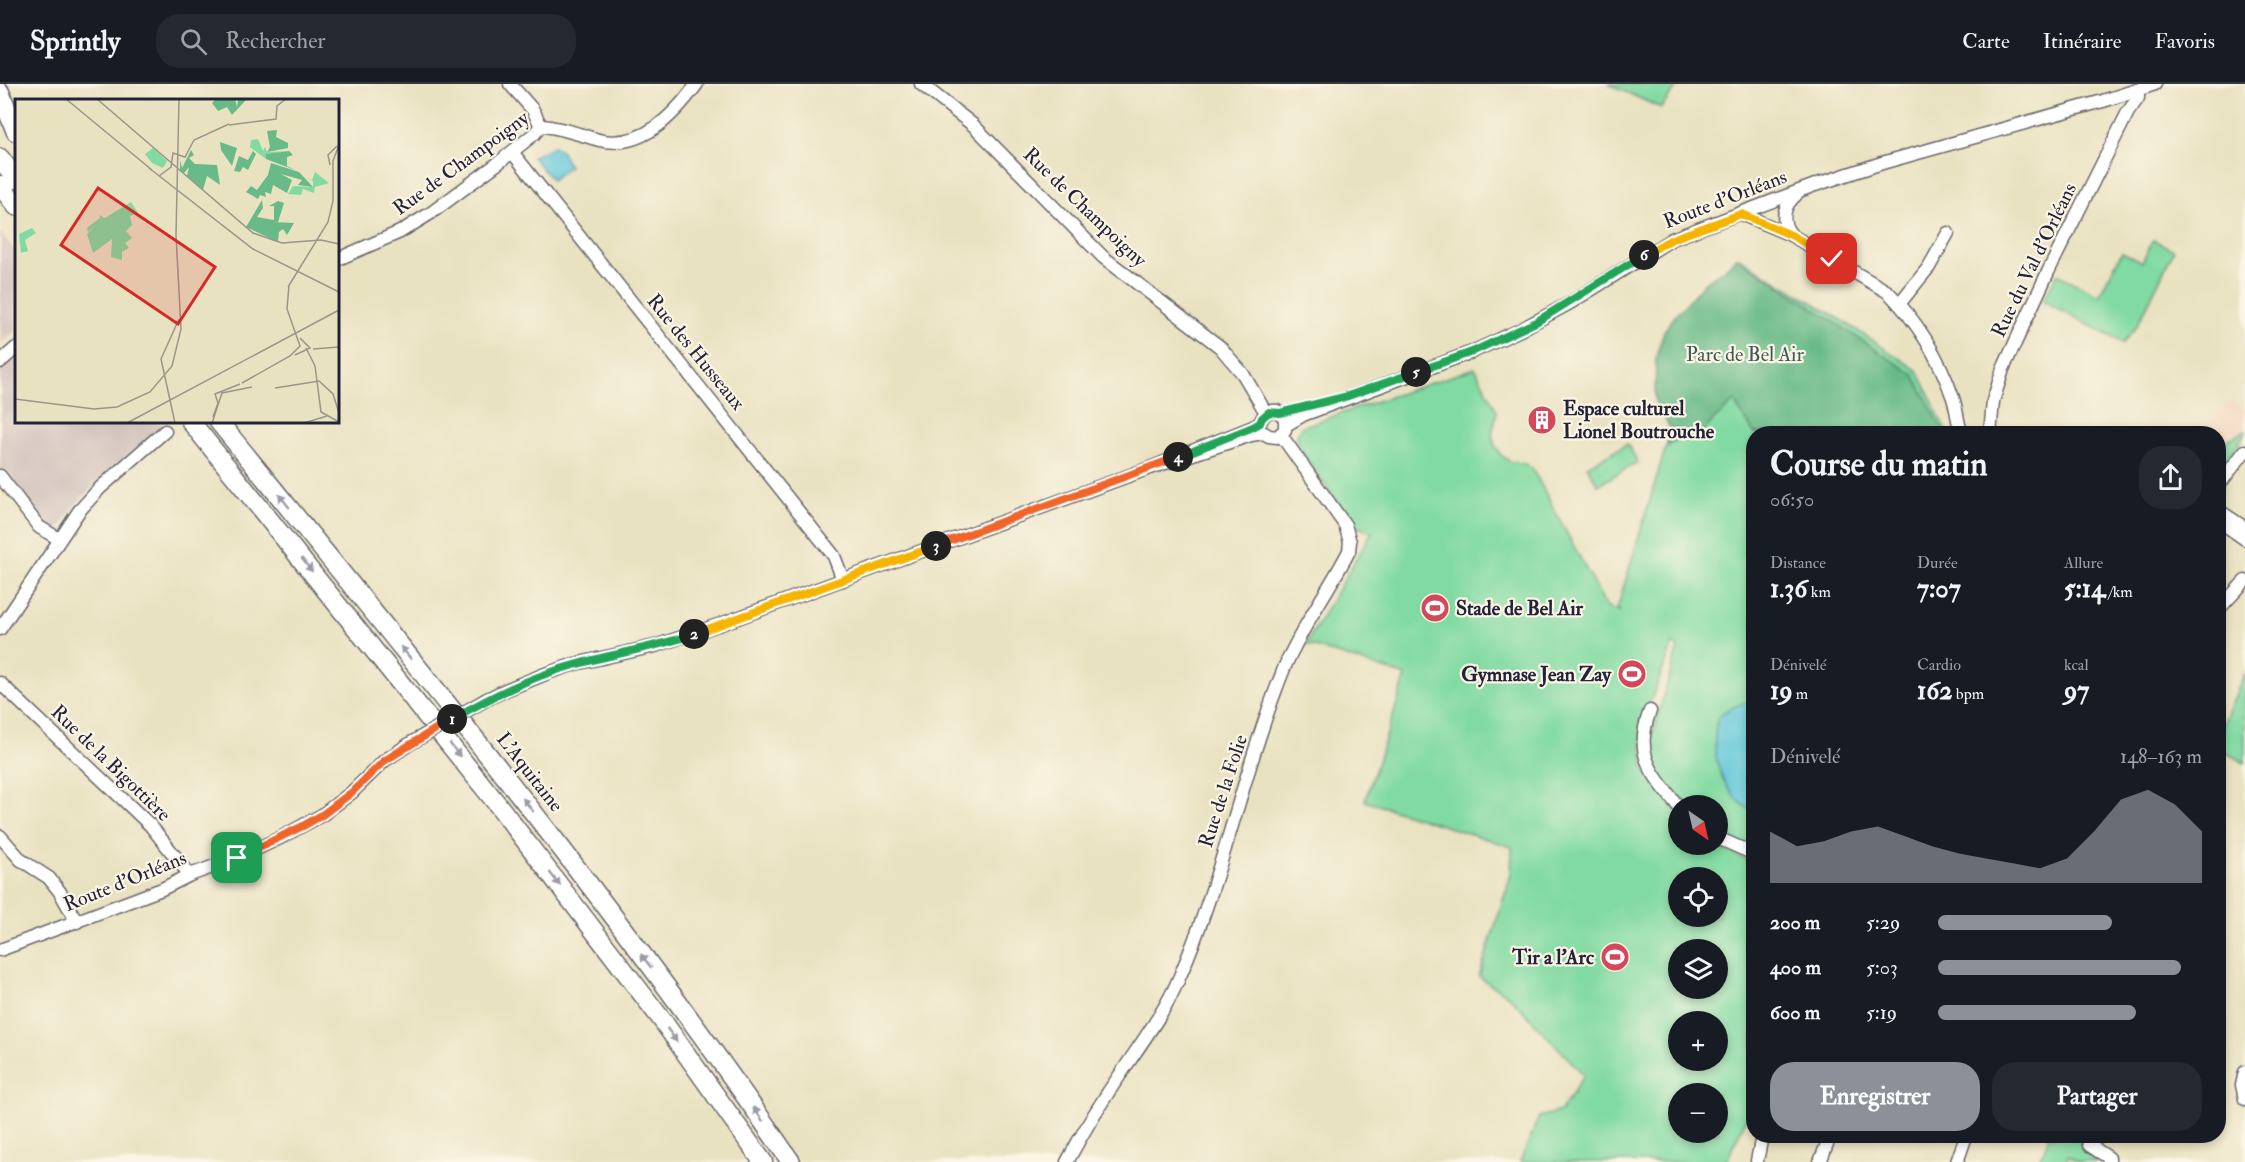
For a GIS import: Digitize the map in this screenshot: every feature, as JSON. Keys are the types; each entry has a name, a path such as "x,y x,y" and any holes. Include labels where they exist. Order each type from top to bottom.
{"highway":[{"path":"0,92 15,130"},
{"path":"0,158 15,178"},
{"path":"0,185 15,205"},
{"path":"192,423 498,805 655,1011 763,1162"},
{"name":"L'Aquitaine","path":"220,423 434,685 560,846 681,1007 790,1162"}],"street":[{"path":"510,84 533,110 541,126"},
{"name":"Rue de Champoigny","path":"339,259 411,226 459,194 541,126 601,140 630,141 644,135 664,120 697,84"},
{"name":"Rue de Champoigny","path":"921,84 973,125 1103,256 1220,347 1243,374 1264,423"},
{"name":"Route d'Orléans","path":"1284,430 1299,416 1472,352 1520,330 1570,303 1664,243 1815,185 1882,163 2155,84"},
{"name":"Rue du Val d'Orléans","path":"2130,114 2161,84"},
{"name":"Rue du Val d'Orléans","path":"1990,426 1993,401 2003,369 2048,272 2139,96 2138,90"},
{"path":"2116,97 2130,114"},
{"name":"Rue des Husseaux","path":"512,152 834,556 843,579"},
{"path":"1791,235 1784,223 1786,204 1795,195 1815,185"},
{"path":"1741,214 1791,235 1888,292 1926,337 1953,397 1958,426"},
{"path":"1772,228 1784,217"},
{"path":"1899,304 1929,267 1948,233"},
{"path":"0,362 15,349"},
{"name":"Route d'Orléans","path":"1280,413 1348,396"},
{"path":"1273,411 1280,413 1285,418 1284,430 1273,437 1264,423 1273,411"},
{"name":"Route d'Orléans","path":"0,950 162,889 190,875 237,858 303,826 340,802 384,761 411,743 508,688 548,673 682,638 1150,468 1249,436 1264,423"},
{"name":"Rue de la Folie","path":"1067,1162 1088,1124 1157,1019 1174,988 1212,889 1266,719 1286,664 1349,551 1350,542 1345,525 1284,430"},
{"path":"0,629 79,511 94,494 165,431"},
{"path":"2226,476 2245,451"},
{"path":"0,476 39,527 59,539"},
{"path":"2226,515 2245,528"},
{"path":"2226,526 2245,539"},
{"path":"2226,601 2245,581"},
{"name":"Rue de la Bigottière","path":"0,683 150,825 190,875"},
{"path":"1650,711 1643,735 1643,753 1670,795"},
{"path":"0,836 21,860 49,878 77,922"},
{"path":"1728,842 1746,850"},
{"path":"2245,1072 2242,1085 2245,1099"},
{"path":"1754,1162 1760,1143"},
{"path":"1820,1162 1827,1143"},
{"path":"1957,1162 1964,1143"},
{"path":"2089,1143 2113,1161"}],"shaded area":[{"path":"0,232 15,251 15,332 0,343"},
{"path":"15,359 15,423 161,423 165,427 120,462 81,498 51,540 0,471 0,370"},
{"path":"2231,400 2245,410 2245,429 2226,438 2226,426 2209,426"}],"green space":[{"path":"1608,84 1679,84 1661,108"},
{"path":"2153,240 2174,250 2137,326 2123,343 2043,301 2057,274 2099,295 2122,252 2142,262"},
{"name":"Parc de Bel Air","path":"1737,257 1843,321 1918,371 1944,426 1746,426 1746,851 1728,843 1728,795 1670,795 1651,769 1649,745 1678,648 1673,644 1640,728 1645,768 1668,801 1668,855 1728,855 1728,851 1746,860 1746,1119 1726,1162 1520,1162 1539,1117 1561,1111 1584,1075 1509,996 1479,977 1511,875 1512,847 1365,801 1406,676 1306,644 1372,532 1354,526 1298,446 1297,435 1301,427 1475,368 1497,411 1492,435 1495,446 1501,455 1511,462 1522,463 1532,468 1607,608 1621,612 1617,609 1671,430 1655,401 1656,357 1664,331 1705,282 1726,268"},
{"name":"Parc de Bel Air","path":"1737,257 1914,375 1940,426 1749,426 1734,402 1695,440 1681,437 1668,446 1671,430 1655,401 1656,357 1664,331 1705,282 1726,268"},
{"path":"2245,431 2245,435 2226,461 2226,440"},
{"path":"1627,444 1638,462 1598,485 1587,466"},
{"path":"2245,673 2245,763 2226,753 2226,717"},
{"path":"2047,1143 2084,1143 2096,1162 2080,1162 2068,1155 2066,1162 2040,1162"}],"water":[{"path":"554,146 562,152 569,166 552,180 532,157"},
{"path":"1746,703 1746,807 1735,798 1729,789 1716,758 1717,721 1727,710"}],"place":[{"name":"Espace culturel Lionel Boutrouche","path":"1542,420"},
{"name":"Stade de Bel Air","path":"1435,608"},
{"name":"Gymnase Jean Zay","path":"1632,674"},
{"name":"Tir a l'Arc","path":"1615,957"}],"route":[{"path":"237,858 322,815 351,793 397,751 508,688 575,664 682,638 1150,468 1248,430 1260,423 1266,413 1273,411 1280,413 1348,396 1472,352 1536,322 1672,239 1741,214 1791,235 1832,259"}]}
